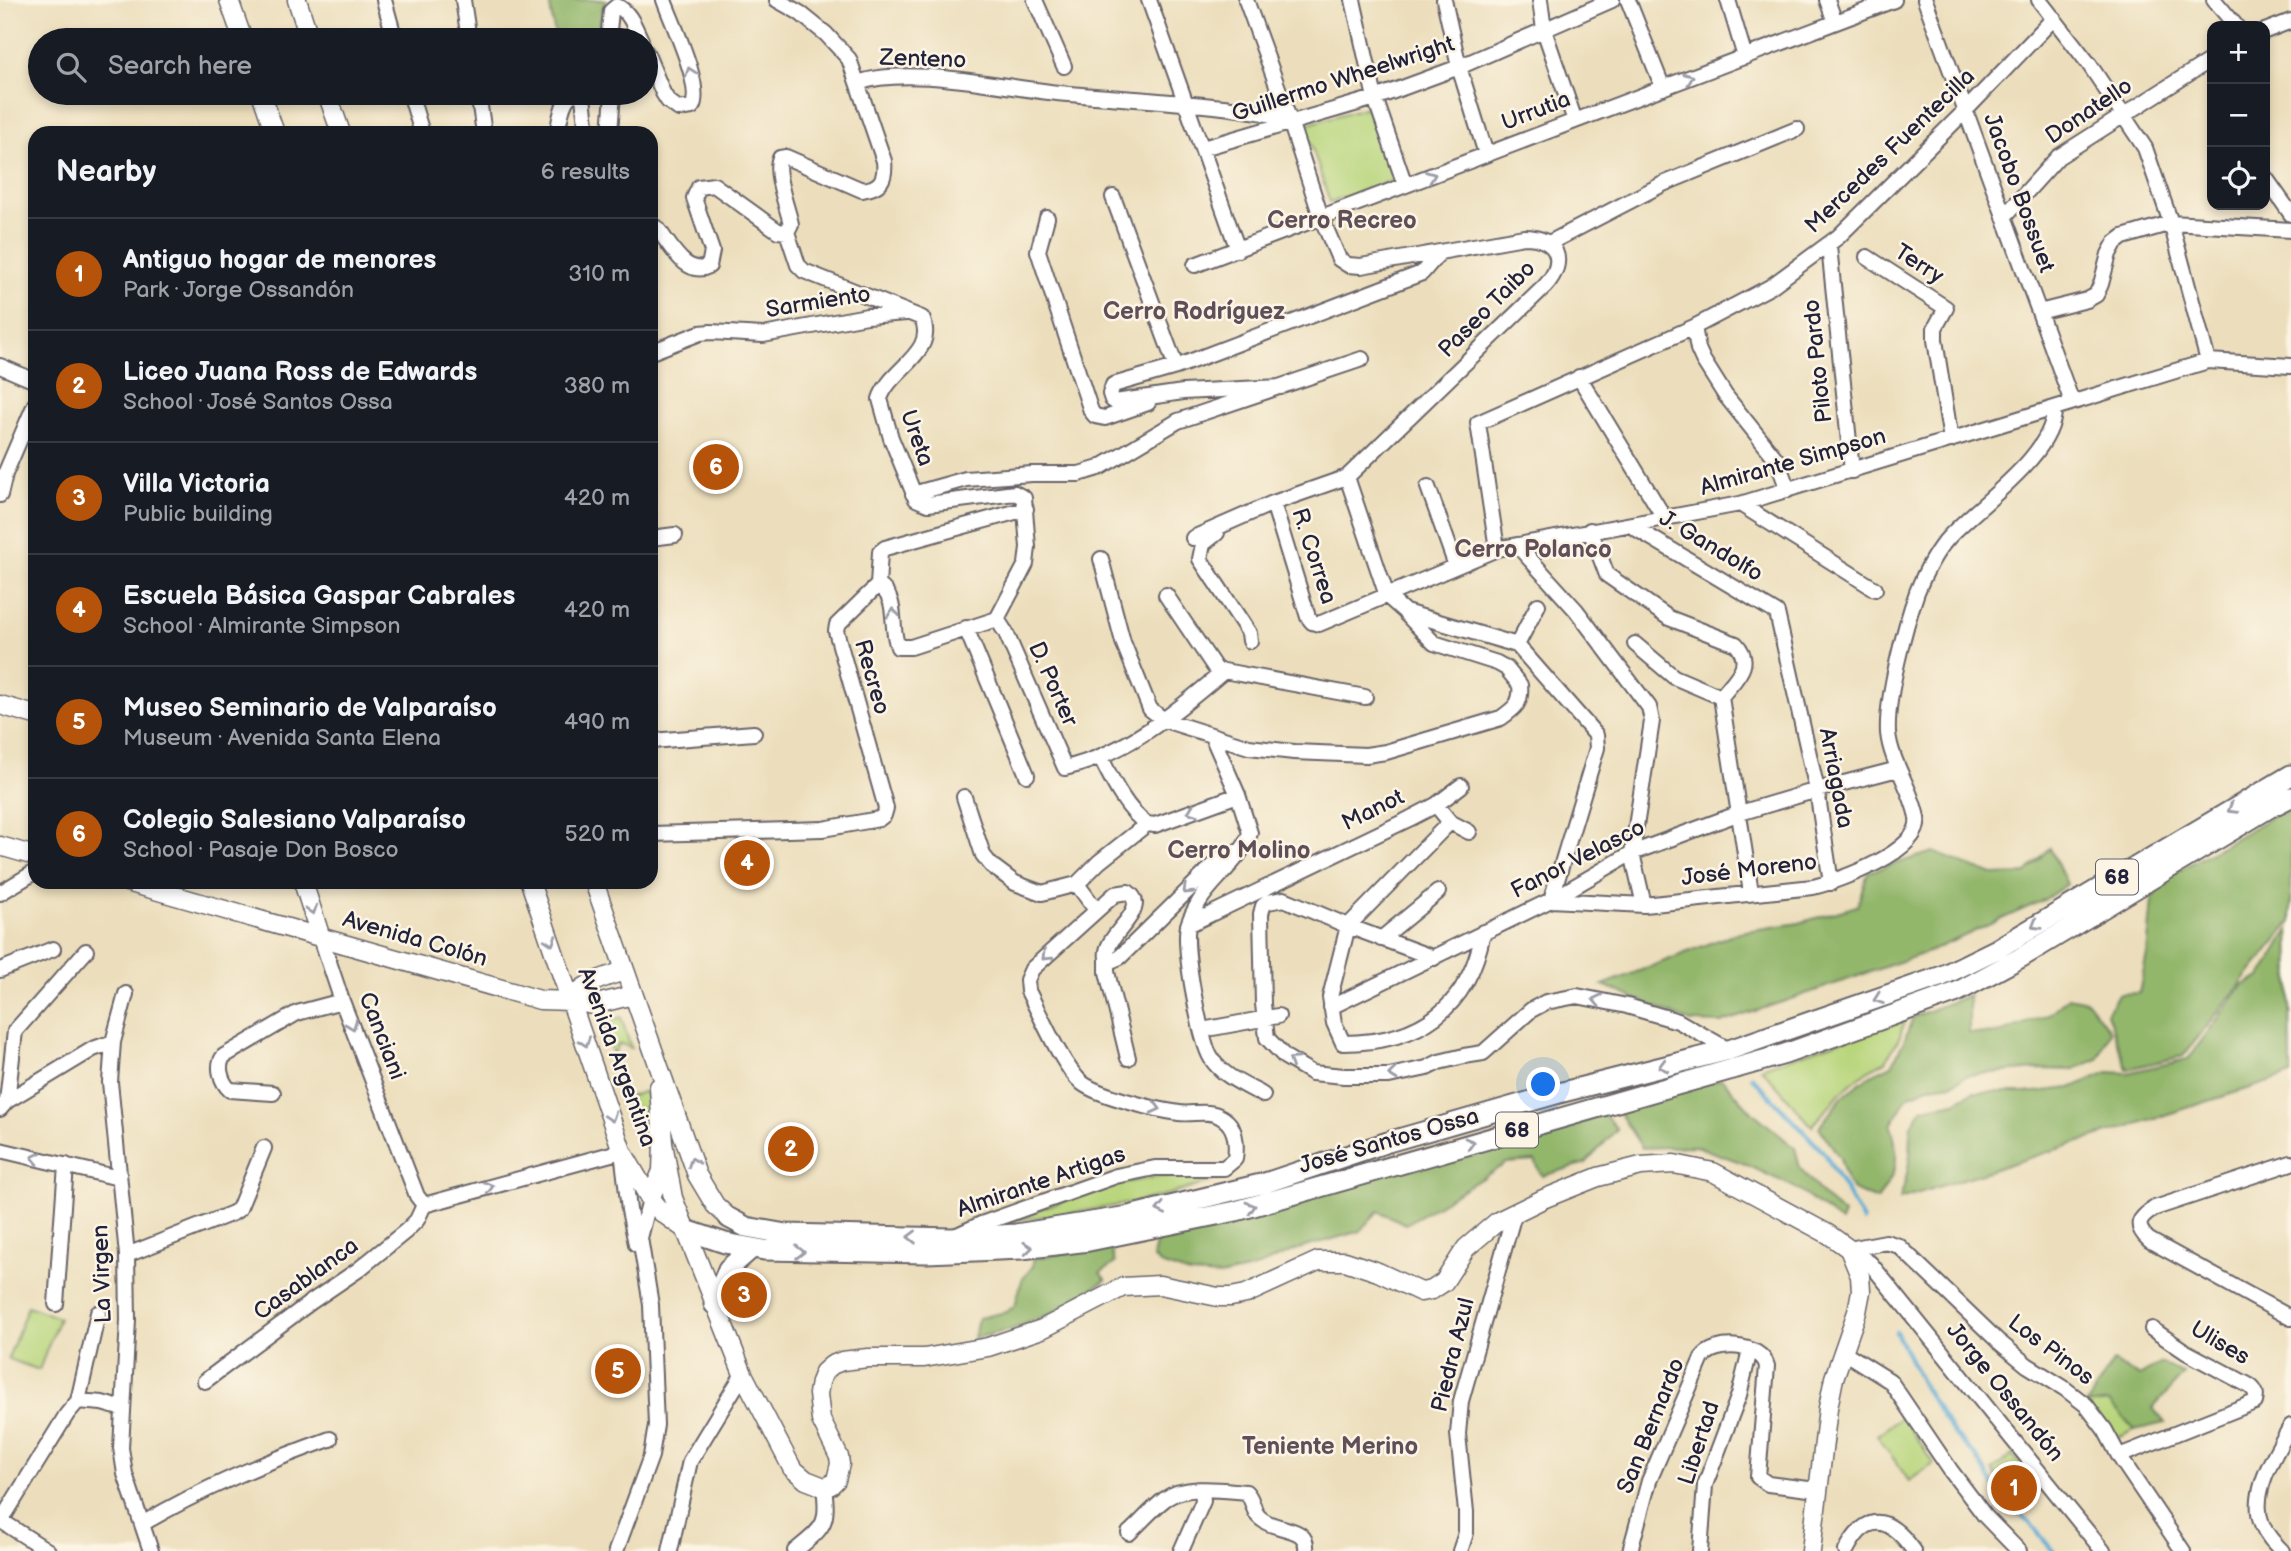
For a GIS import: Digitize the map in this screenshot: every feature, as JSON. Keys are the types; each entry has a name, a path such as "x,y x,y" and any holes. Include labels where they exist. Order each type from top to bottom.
{"highway":[{"name":"José Santos Ossa","path":"729,1218 746,1227 766,1232 952,1238 1016,1234 1191,1202 1265,1183 1388,1142 1559,1093 1729,1050 1942,976 1997,948 2291,775"},
{"name":"José Santos Ossa","path":"686,1230 751,1248 784,1252 926,1253 1022,1249 1089,1241 1236,1211 1772,1058 1957,992 2291,797"},
{"path":"714,1304 728,1269 751,1248"}],"main road":[{"path":"229,0 239,28"},
{"path":"297,0 306,28"},
{"path":"265,105 273,126"},
{"path":"331,105 339,126"},
{"path":"0,705 28,713"},
{"path":"0,846 28,854"},
{"name":"Avenida Colón","path":"151,889 540,1000 593,1005 633,995"},
{"name":"Canciani","path":"305,889 321,938"},
{"name":"Avenida Argentina","path":"532,889 622,1151 650,1199 661,1212 686,1230"},
{"name":"Avenida Argentina","path":"596,889 697,1175 715,1205 729,1218"},
{"path":"571,1001 578,991 588,984 624,971"},
{"path":"648,1036 662,1102 663,1143 662,1171 650,1199"},
{"path":"622,1151 648,1169 657,1166 663,1143"},
{"path":"663,1143 673,1198 744,1374 792,1468 806,1480 824,1486 831,1485 836,1480 840,1464 825,1430 819,1406 820,1382 824,1372 832,1365 868,1358 925,1358 988,1347 1042,1329 1123,1287 1160,1286 1217,1297 1246,1294 1318,1261 1345,1261 1378,1272 1421,1292 1432,1290 1444,1282 1466,1248 1498,1221 1543,1199 1610,1174 1641,1166 1674,1164 1713,1172 1828,1234 1849,1250 1860,1276 1861,1291 1857,1312 1842,1351 1828,1408 1811,1551"}],"street":[{"path":"384,0 392,28"},
{"path":"463,0 467,28"},
{"path":"658,79 668,101 679,109 692,107 696,93 693,79 664,0"},
{"path":"777,0 797,5 826,34 849,59 858,83"},
{"path":"1035,0 1064,66"},
{"path":"1149,0 1238,250"},
{"path":"1246,0 1321,217"},
{"path":"1353,0 1375,98 1405,185"},
{"path":"1444,0 1459,67 1486,155"},
{"path":"1540,0 1544,30 1575,121"},
{"name":"Guillermo Wheelwright","path":"1202,148 1375,98 1459,67 1612,0"},
{"path":"1628,0 1663,88"},
{"path":"1728,0 1745,57"},
{"path":"1827,0 1835,22"},
{"name":"Urrutia","path":"1195,265 1894,0"},
{"name":"Jacobo Bossuet","path":"1925,0 2072,402"},
{"path":"2039,0 2124,114 2145,148 2171,223 2208,362"},
{"path":"2214,0 2232,21"},
{"path":"609,28 611,11 617,6 624,9 636,28"},
{"name":"Mercedes Fuentecilla","path":"1497,549 1478,423 1694,327 1770,287 1829,246 2054,18"},
{"path":"2270,29 2291,21"},
{"name":"Donatello","path":"2004,216 2058,157 2207,62"},
{"name":"Zenteno","path":"787,232 791,225 778,171 777,162 780,158 786,157 862,190 873,189 881,184 886,173 884,161 858,83 868,80 923,77 1069,94 1187,103 1272,114 1290,121"},
{"path":"414,105 420,126"},
{"path":"480,105 483,126"},
{"path":"560,126 565,105"},
{"path":"584,105 586,126"},
{"path":"611,126 612,105"},
{"path":"1549,243 1663,184 1797,129"},
{"path":"2270,184 2291,214"},
{"path":"658,229 688,267 697,270 709,266 712,251 694,193 703,185 714,185 778,231 787,232 798,265 804,271 911,313"},
{"path":"1113,197 1176,367"},
{"name":"Paseo Taibo","path":"1321,217 1339,258 1348,265 1362,266 1535,237 1549,243 1558,267 1555,274 1347,477"},
{"path":"1048,218 1038,251 1064,333 1095,416 1105,418 1183,392"},
{"path":"2039,312 2087,300 2096,295 2115,243 2123,237 2171,223 2291,230"},
{"name":"Piloto Pardo","path":"1829,246 1853,471"},
{"path":"1281,387 1183,392 1115,402 1110,394 1113,385 1176,367 1422,273 1440,252"},
{"name":"Terry","path":"1867,257 1946,308 1937,325 1935,340 1951,440"},
{"name":"Sarmiento","path":"658,349 700,333 772,334 867,316 911,313"},
{"name":"Ureta","path":"911,313 922,318 926,328 925,341 889,383 880,399 891,438 913,494 921,503 928,503 1015,493 1024,498 1026,509"},
{"path":"1694,327 1703,360 1725,395 1777,460 1788,490"},
{"path":"939,477 1079,474 1099,468 1178,421 1362,359"},
{"name":"Almirante Simpson","path":"1312,622 1319,624 1497,549 1740,504 2208,362 2291,366"},
{"path":"0,366 28,378"},
{"path":"1579,377 1665,519"},
{"name":"José Moreno","path":"1551,900 1644,905 1813,887 1831,883 1898,852 1913,838 1917,830 1917,815 1898,769 1889,737 1890,699 1909,620 1927,568 1949,537 2028,462 2042,444 2052,423 2054,408"},
{"path":"0,495 5,474 28,420"},
{"path":"913,494 966,479 1013,475"},
{"path":"1101,559 1123,642 1150,709 1164,720 1212,737 1270,751 1366,755 1386,752 1501,718 1520,702 1520,685 1506,668 1434,643 1387,596 1347,477 1273,503 1192,538"},
{"path":"1428,487 1456,566"},
{"name":"R. Correa","path":"1273,503 1308,617 1312,622"},
{"path":"1740,504 1875,589"},
{"path":"1026,509 1026,564 996,620 911,647 898,647 891,600 885,589 878,585 878,558 885,548 1026,509"},
{"path":"1238,517 1202,544 1199,554 1202,564 1249,633 1250,641"},
{"name":"J. Gandolfo","path":"1630,525 1768,607"},
{"path":"1590,530 1607,575 1669,618 1736,644 1742,650 1745,666 1721,697 1751,893"},
{"path":"658,537 675,535"},
{"path":"1517,545 1576,610 1649,707 1652,721 1632,853 1644,905"},
{"name":"Recreo","path":"658,834 823,829 878,819 884,815 886,807 836,631 837,625 878,585"},
{"path":"1007,598 1021,589"},
{"path":"1166,595 1222,673 1365,697"},
{"path":"1517,645 1538,605"},
{"name":"Arriagada","path":"1768,607 1777,613 1793,683 1817,790 1831,883"},
{"path":"1405,612 1517,645 1597,735 1597,748 1551,900"},
{"name":"D. Porter","path":"996,620 1006,633 1065,768 1101,758"},
{"path":"966,628 1027,775"},
{"path":"1635,644 1674,677 1721,697"},
{"path":"1222,673 1164,720 1101,758 1118,790 1147,824 1154,825 1238,795"},
{"path":"658,740 754,733"},
{"path":"1212,737 1238,795 1250,833 1241,851 1200,900 1188,925 1186,944 1202,1030 1211,1058 1222,1071 1263,1095"},
{"name":"Fanor Velasco","path":"1331,1007 1551,900 1632,853 1740,813 1898,769"},
{"name":"Manot","path":"1188,925 1436,805 1461,786"},
{"path":"964,797 983,855 991,865 1015,883 1042,893 1077,884 1147,824"},
{"path":"1436,805 1450,822 1469,832"},
{"path":"1450,822 1348,926 1330,997 1334,1023 1343,1043 1365,1042 1402,1033 1422,1026 1441,1013 1452,1003 1471,975 1479,956 1483,932"},
{"path":"1107,958 1113,960 1120,957 1225,854 1241,851"},
{"path":"0,893 28,876"},
{"path":"1275,899 1284,878"},
{"path":"1077,884 1096,910 1115,894 1122,892 1133,896 1136,903 1133,912 1105,952 1107,972 1128,1058"},
{"path":"1381,939 1438,892"},
{"path":"1434,958 1284,899 1275,899 1263,906 1261,914 1271,1017 1267,1038 1285,1057 1312,1073 1389,1076 1483,1053 1531,1010 1546,1002 1577,996 1627,1006 1678,1021 1729,1050"},
{"name":"Almirante Artigas","path":"952,1238 981,1224 1116,1175 1155,1168 1224,1168 1235,1159 1235,1135 1229,1123 1219,1115 1170,1111 1094,1090 1082,1083 1071,1070 1056,1045 1028,991 1027,979 1032,969 1096,910"},
{"name":"Canciani","path":"321,938 342,1001 417,1196 424,1205"},
{"path":"0,970 53,949"},
{"path":"4,1105 15,1031 86,951"},
{"name":"La Virgen","path":"126,994 113,1042 110,1082 127,1255 128,1320 121,1460 150,1551"},
{"path":"273,1093 230,1090 222,1075 220,1060 297,1013 342,1001"},
{"path":"1202,1030 1271,1017"},
{"path":"4,1105 93,1049 113,1042"},
{"path":"127,1255 239,1209 264,1148"},
{"path":"0,1150 120,1178"},
{"path":"424,1205 622,1151 634,1237 642,1260"},
{"path":"2291,1163 2155,1208 2140,1220 2141,1230 2149,1240 2291,1318"},
{"path":"56,1304 66,1165"},
{"path":"616,1551 652,1455 656,1425 650,1305 640,1238 650,1199"},
{"name":"Casablanca","path":"205,1381 378,1254 417,1220 424,1205"},
{"name":"Piedra Azul","path":"1460,1551 1466,1533 1458,1434 1461,1401 1514,1214"},
{"name":"Los Pinos","path":"1849,1250 1886,1242 1899,1246 1998,1341 2027,1365 2086,1405 2183,1551"},
{"name":"Jorge Ossandón","path":"1849,1250 1870,1263 2103,1551"},
{"path":"1861,1291 1870,1263"},
{"path":"48,1551 1,1520 67,1414 78,1401 98,1313"},
{"name":"Ulises","path":"2119,1455 2255,1402 2255,1390 2186,1352 2152,1329"},
{"name":"San Bernardo","path":"1630,1551 1649,1480 1702,1358 1706,1352 1716,1347 1750,1350"},
{"path":"1750,1350 1761,1354 1767,1366 1758,1477 1768,1484 1818,1490"},
{"name":"Libertad","path":"1700,1551 1705,1485 1739,1395 1750,1350"},
{"path":"1842,1351 1890,1381 1958,1480 1986,1516 2019,1551"},
{"path":"670,1551 690,1461 744,1374"},
{"path":"78,1401 102,1403 123,1409"},
{"path":"2282,1551 2267,1535 2260,1521 2260,1486 2291,1426"},
{"path":"142,1524 172,1506 250,1468 330,1439"},
{"path":"795,1551 824,1525 824,1486"},
{"path":"1181,1551 1200,1509 1202,1490"},
{"path":"1129,1533 1167,1497 1186,1491 1246,1492 1252,1498 1255,1512 1260,1519 1276,1527 1302,1534 1306,1539 1306,1551"},
{"path":"1846,1551 1862,1527 1871,1523 1890,1525 1914,1551"},
{"path":"1902,1551 1903,1536"}],"green space":[{"path":"549,0 607,0 603,6 599,28 554,28"},
{"path":"1367,107 1394,180 1330,203 1305,125"},
{"path":"2291,806 2291,922 2183,1056 2127,1069 2107,1013 2118,994 2139,993 2147,954 2152,900 2168,877"},
{"path":"2050,848 2067,884 2044,900 1931,951 1721,1023 1691,1022 1603,985 1739,932 1799,923 1857,906 1868,872 1933,852 1993,875 2025,874"},
{"path":"2289,930 2291,1075 1900,1199 1909,1163 1910,1127 1923,1108 1955,1102 1973,1092 2035,1092 2071,1088 2108,1072 2127,1073 2188,1059 2242,986 2261,977"},
{"path":"1969,995 1969,1033 1997,1034 2048,1015 2068,997 2087,1001 2110,1031 2098,1059 2072,1070 2038,1069 1968,1075 1952,1084 1929,1087 1908,1096 1891,1125 1896,1157 1889,1181 1877,1200 1853,1190 1848,1184 1840,1158 1819,1127 1843,1096 1869,1076 1892,1065 1913,1017"},
{"path":"621,1017 631,1048 618,1045 613,1055 603,1024"},
{"path":"1905,1018 1900,1036 1886,1061 1867,1071 1840,1093 1812,1126 1761,1068"},
{"path":"1722,1079 1750,1110 1795,1148 1800,1168 1827,1200 1844,1214 1841,1222 1794,1187 1743,1163 1695,1146 1642,1148 1615,1106"},
{"path":"645,1091 653,1122 655,1154 633,1119 626,1098"},
{"path":"1598,1108 1617,1129 1586,1163 1542,1176 1535,1161 1507,1163 1406,1224 1378,1211 1360,1231 1295,1250 1255,1268 1221,1276 1189,1274 1160,1264 1153,1257 1157,1238"},
{"path":"1228,1175 1145,1200 1000,1222 1111,1185 1163,1176"},
{"path":"1110,1245 1115,1263 1100,1273 1106,1280 1054,1312 1011,1330 974,1338 978,1318 1006,1312 1015,1306 1022,1280 1033,1266 1033,1259"},
{"path":"28,1306 59,1318 39,1370 8,1359"},
{"path":"2113,1362 2139,1376 2162,1363 2184,1374 2153,1408 2165,1423 2135,1430 2109,1402 2086,1405"},
{"path":"2109,1402 2135,1430 2111,1441 2086,1405"},
{"path":"1902,1417 1934,1463 1909,1481 1877,1435"},
{"path":"2012,1455 2032,1475 2015,1501 1992,1470"}],"waterway":[{"path":"1752,1077 1825,1154 1863,1221"},
{"path":"1896,1332 1924,1388 1954,1434 1975,1455 2005,1503 2028,1521 2053,1551"}],"place":[{"name":"Colegio Salesiano Valparaíso","path":"716,467"},
{"name":"Escuela Básica Gaspar Cabrales","path":"747,863"},
{"name":"Liceo Juana Ross de Edwards","path":"791,1149"},
{"name":"Villa Victoria","path":"744,1295"},
{"name":"Museo Seminario de Valparaíso","path":"618,1371"},
{"name":"Antiguo hogar de menores","path":"2014,1488"}],"district":[{"name":"Cerro Recreo","path":"1342,220"},
{"name":"Cerro Rodríguez","path":"1194,311"},
{"name":"Cerro Polanco","path":"1533,549"},
{"name":"Cerro Molino","path":"1239,850"},
{"name":"Teniente Merino","path":"1330,1446"}]}
